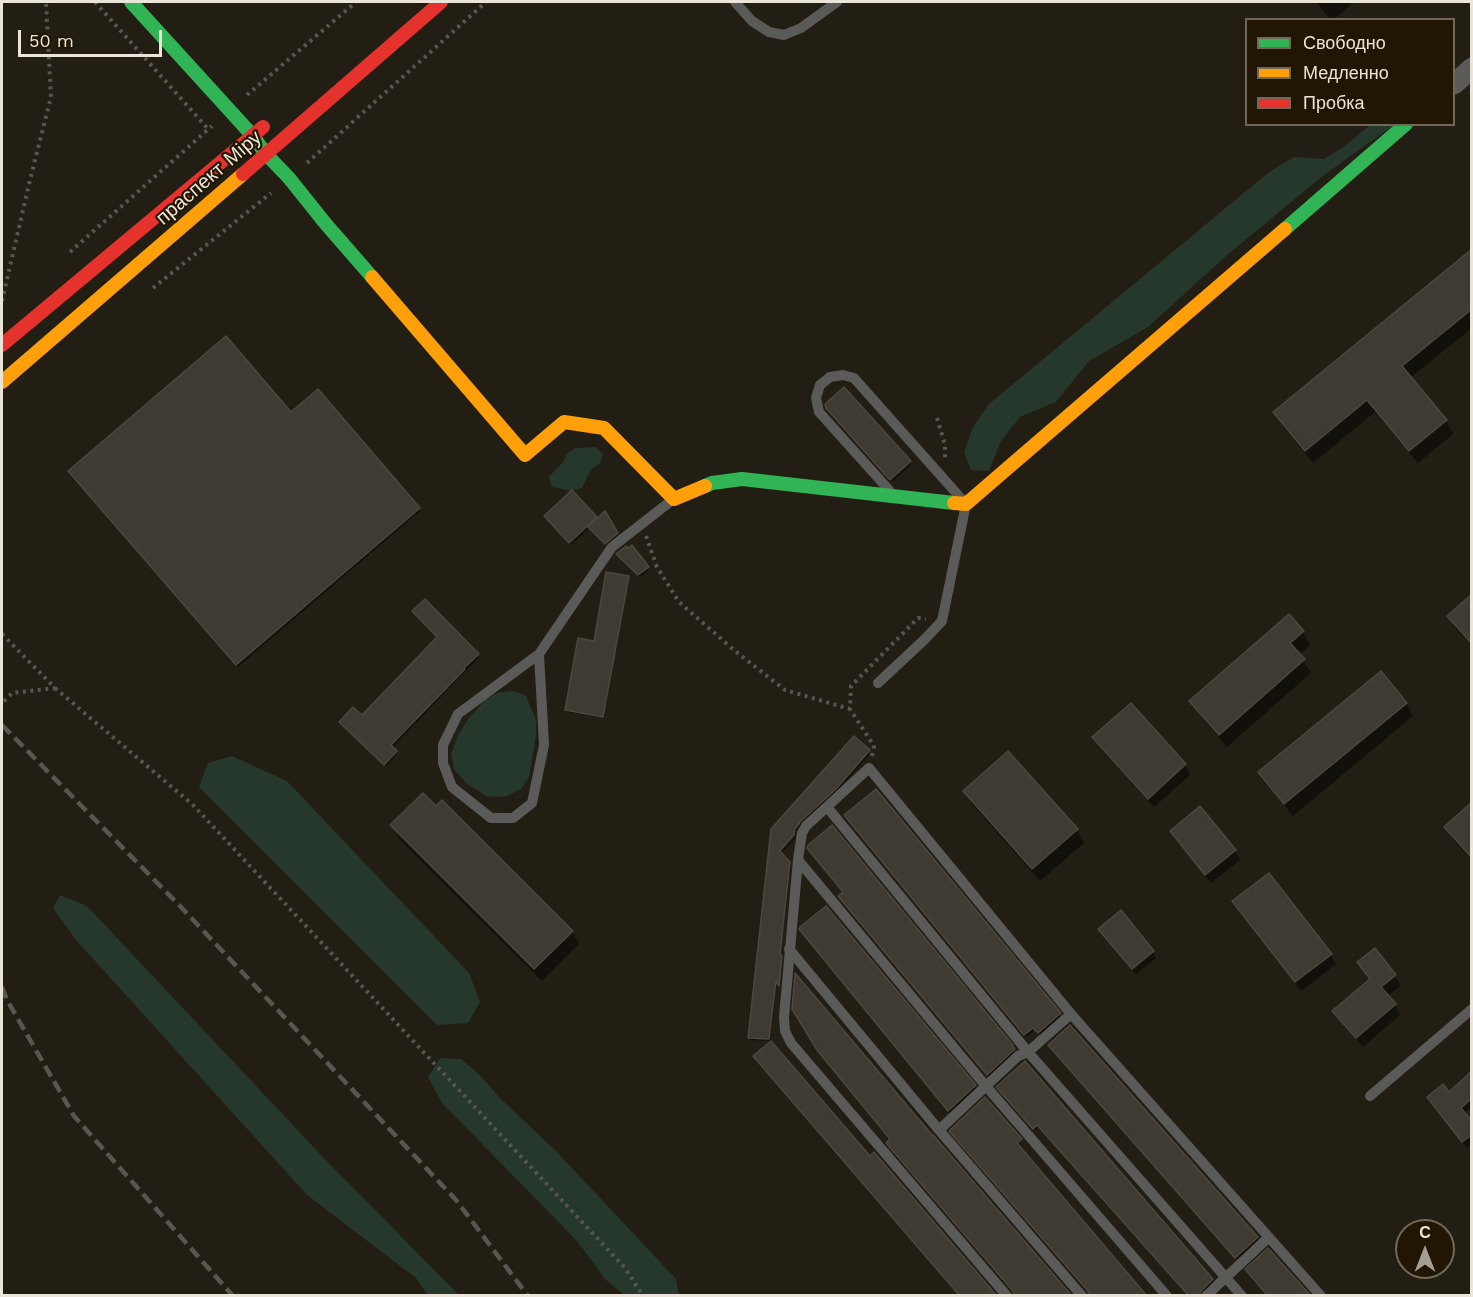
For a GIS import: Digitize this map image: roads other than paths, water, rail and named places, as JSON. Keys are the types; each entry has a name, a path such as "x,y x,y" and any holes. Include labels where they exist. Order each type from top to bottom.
{"street":[{"path":"131,2 253,136 525,455 564,422 604,428 674,499 712,483 742,479 966,504 1404,126"},
{"name":"праспект Міру","path":"2,382 441,2"},
{"path":"1455,83 1472,68"},
{"name":"праспект Міру","path":"2,345 270,121"}],"lane":[{"path":"735,2 752,21 769,32 784,35 801,28 837,2"},
{"path":"878,683 942,621 966,504 854,378 843,375 830,377 820,385 816,398 819,412 895,497"},
{"path":"539,654 544,746 532,802 513,818 491,818 452,788 443,764 443,745 458,714 539,654 612,547 674,499"},
{"path":"1007,1296 792,1043 785,1031 789,950 802,833 806,826 869,768 1071,1014 1321,1296"},
{"path":"827,807 1028,1052 1242,1296"},
{"path":"798,860 985,1085 1167,1296"},
{"path":"789,950 939,1130 1083,1296"},
{"path":"1370,1096 1472,1009"},
{"path":"939,1130 1017,1056 1028,1052 1071,1014"},
{"path":"1206,1296 1269,1237"}],"railway":[{"path":"2,725 180,906 456,1200 528,1296"},
{"path":"2,987 7,1000 74,1116 233,1296"}]}
